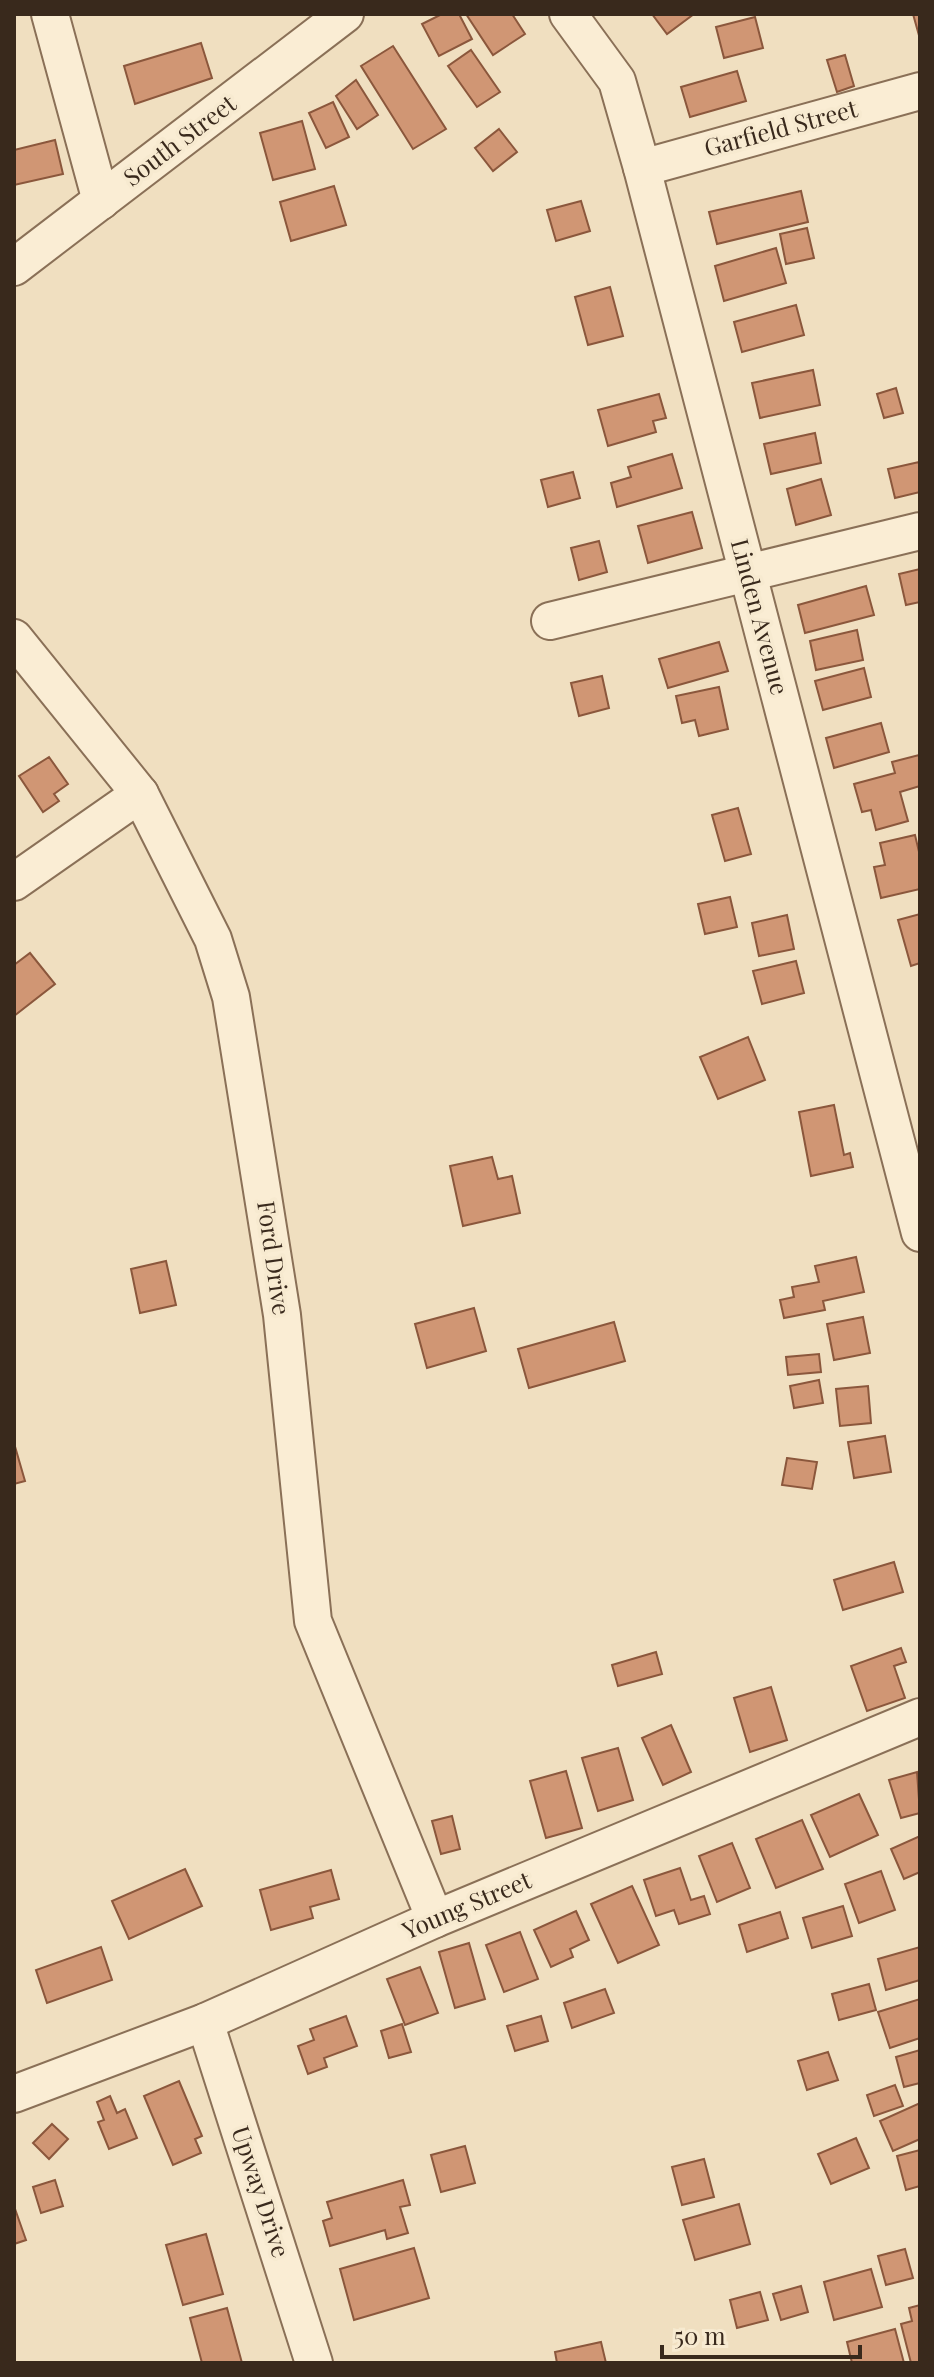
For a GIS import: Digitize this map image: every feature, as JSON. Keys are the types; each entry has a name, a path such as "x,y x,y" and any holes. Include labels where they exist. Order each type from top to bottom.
{"street":[{"path":"50,14 101,201"},
{"name":"South Street","path":"14,267 345,14"},
{"name":"Linden Avenue","path":"568,14 617,81 920,1233"},
{"name":"Garfield Street","path":"642,168 920,91"},
{"path":"550,621 920,531"},
{"name":"Ford Drive","path":"14,638 140,794 213,939 231,997 282,1315 313,1621 435,1919"},
{"path":"14,882 140,794"},
{"name":"Young Street","path":"14,2094 205,2022 435,1919 920,1717"},
{"name":"Upway Drive","path":"205,2022 314,2363"}],"building":[{"path":"442,14 459,14 472,39 439,56 422,24"},
{"path":"466,14 512,14 525,34 493,55"},
{"path":"652,14 694,14 667,34"},
{"path":"913,14 920,14 920,39"},
{"path":"755,17 763,48 724,58 716,27"},
{"path":"201,43 212,78 135,104 124,66"},
{"path":"393,46 446,129 413,149 361,66"},
{"path":"471,50 500,92 477,107 448,66"},
{"path":"845,55 854,86 837,92 827,60"},
{"path":"737,71 746,101 690,117 681,87"},
{"path":"356,80 378,115 357,129 336,96"},
{"path":"333,102 349,137 326,148 309,113"},
{"path":"302,121 315,169 273,180 260,133"},
{"path":"499,129 517,152 493,171 475,148"},
{"path":"55,140 63,174 14,185 14,150"},
{"path":"334,186 346,225 291,241 280,202"},
{"path":"801,191 808,222 717,244 709,212"},
{"path":"581,201 590,231 556,241 547,210"},
{"path":"807,228 814,258 786,264 780,234"},
{"path":"776,248 786,283 724,301 715,266"},
{"path":"610,287 623,336 588,345 575,297"},
{"path":"796,305 804,335 742,352 734,322"},
{"path":"813,370 820,405 760,418 752,383"},
{"path":"896,388 903,413 884,418 877,394"},
{"path":"659,394 666,418 653,421 656,432 608,446 598,410"},
{"path":"815,433 821,463 771,474 764,444"},
{"path":"672,454 682,488 617,507 611,483 631,477 628,467"},
{"path":"919,462 920,492 895,498 888,469"},
{"path":"573,472 580,498 548,507 541,480"},
{"path":"821,479 831,515 796,525 787,489"},
{"path":"692,512 702,548 648,563 638,526"},
{"path":"599,541 607,572 579,580 571,548"},
{"path":"920,569 920,602 906,605 899,574"},
{"path":"866,586 874,615 805,633 798,605"},
{"path":"857,630 863,660 816,670 810,641"},
{"path":"719,642 728,671 668,688 659,659"},
{"path":"864,668 871,697 823,710 815,681"},
{"path":"602,676 609,708 579,716 571,683"},
{"path":"719,687 728,729 699,736 695,720 682,723 676,696"},
{"path":"881,723 889,752 834,768 826,738"},
{"path":"919,755 920,786 900,792 908,821 876,830 871,810 862,812 854,784 895,773 892,762"},
{"path":"49,757 68,784 54,794 59,801 43,812 19,776"},
{"path":"738,808 751,854 725,861 712,815"},
{"path":"915,835 920,856 920,889 881,898 874,867 885,865 880,843"},
{"path":"730,897 737,927 705,934 698,904"},
{"path":"920,914 920,963 911,966 898,920"},
{"path":"787,915 794,949 759,956 752,923"},
{"path":"30,953 55,984 14,1016 14,965"},
{"path":"796,961 804,993 762,1004 753,971"},
{"path":"748,1037 765,1080 718,1099 700,1057"},
{"path":"834,1105 844,1155 850,1153 853,1167 811,1176 799,1112"},
{"path":"492,1157 498,1179 512,1176 520,1213 463,1226 450,1166"},
{"path":"856,1257 864,1292 823,1301 825,1310 784,1318 780,1300 794,1297 792,1287 819,1282 815,1266"},
{"path":"166,1261 176,1305 140,1313 131,1269"},
{"path":"474,1308 486,1351 427,1368 415,1324"},
{"path":"863,1317 870,1353 834,1360 827,1324"},
{"path":"614,1322 625,1361 529,1388 518,1349"},
{"path":"819,1354 821,1372 788,1375 786,1357"},
{"path":"819,1380 823,1403 794,1408 790,1386"},
{"path":"868,1386 871,1423 840,1426 836,1389"},
{"path":"885,1436 891,1472 854,1478 848,1442"},
{"path":"14,1443 25,1481 14,1484"},
{"path":"787,1458 817,1462 812,1489 782,1485"},
{"path":"894,1562 903,1592 843,1610 834,1580"},
{"path":"901,1648 906,1662 894,1666 905,1698 867,1711 851,1666"},
{"path":"656,1652 662,1674 618,1686 612,1665"},
{"path":"771,1687 787,1740 750,1752 734,1698"},
{"path":"671,1725 691,1772 663,1785 642,1738"},
{"path":"618,1748 633,1800 598,1811 582,1758"},
{"path":"566,1771 582,1828 546,1838 530,1781"},
{"path":"917,1772 920,1813 901,1818 889,1780"},
{"path":"859,1794 878,1835 830,1857 811,1815"},
{"path":"452,1816 460,1849 441,1854 432,1821"},
{"path":"802,1820 823,1869 776,1888 756,1839"},
{"path":"920,1836 920,1872 904,1879 891,1849"},
{"path":"732,1843 750,1888 717,1902 699,1856"},
{"path":"680,1868 691,1900 704,1896 710,1914 679,1924 674,1910 656,1916 644,1880"},
{"path":"185,1869 202,1906 129,1939 112,1901"},
{"path":"331,1870 339,1899 310,1907 313,1918 271,1930 260,1890"},
{"path":"881,1871 895,1910 859,1923 845,1884"},
{"path":"632,1886 659,1945 618,1963 591,1904"},
{"path":"843,1906 852,1936 812,1948 803,1918"},
{"path":"576,1911 589,1940 570,1949 573,1957 551,1967 534,1930"},
{"path":"780,1912 788,1938 747,1952 739,1925"},
{"path":"520,1932 538,1979 504,1992 486,1945"},
{"path":"469,1943 485,1999 455,2008 439,1952"},
{"path":"101,1947 112,1980 47,2003 36,1970"},
{"path":"920,1947 920,1980 886,1990 878,1959"},
{"path":"420,1967 438,2013 405,2025 387,1979"},
{"path":"869,1984 876,2010 839,2020 832,1994"},
{"path":"605,1989 614,2013 572,2028 564,2003"},
{"path":"920,1999 920,2038 890,2048 878,2012"},
{"path":"346,2016 357,2046 324,2058 327,2067 308,2074 298,2046 314,2040 310,2029"},
{"path":"541,2016 548,2041 515,2051 507,2026"},
{"path":"402,2024 411,2052 389,2058 381,2031"},
{"path":"920,2050 920,2083 904,2087 896,2057"},
{"path":"828,2052 838,2080 807,2090 798,2061"},
{"path":"179,2081 202,2136 195,2139 201,2153 173,2165 144,2096"},
{"path":"895,2085 903,2106 874,2116 867,2095"},
{"path":"110,2096 117,2113 125,2109 137,2138 109,2149 98,2122 104,2120 97,2102"},
{"path":"920,2103 920,2139 893,2151 880,2121"},
{"path":"52,2124 68,2139 49,2159 33,2143"},
{"path":"856,2138 869,2168 831,2184 818,2154"},
{"path":"465,2146 475,2183 441,2192 431,2155"},
{"path":"920,2150 920,2186 906,2190 897,2156"},
{"path":"704,2159 714,2197 682,2205 672,2167"},
{"path":"55,2180 63,2206 41,2213 33,2187"},
{"path":"403,2180 410,2205 400,2207 408,2233 387,2239 385,2230 330,2246 323,2221 332,2218 327,2202"},
{"path":"739,2204 750,2244 695,2260 683,2220"},
{"path":"14,2206 26,2240 14,2244"},
{"path":"206,2234 223,2294 183,2305 166,2245"},
{"path":"414,2248 429,2298 354,2320 340,2269"},
{"path":"905,2249 913,2278 886,2285 878,2256"},
{"path":"871,2269 882,2307 834,2320 824,2282"},
{"path":"801,2286 808,2312 781,2320 773,2294"},
{"path":"760,2292 768,2320 737,2328 730,2300"},
{"path":"920,2305 920,2363 911,2363 901,2324 912,2321 909,2308"},
{"path":"227,2308 242,2363 202,2363 190,2318"},
{"path":"895,2329 904,2363 852,2363 847,2342"},
{"path":"601,2342 606,2363 557,2363 555,2352"}]}
